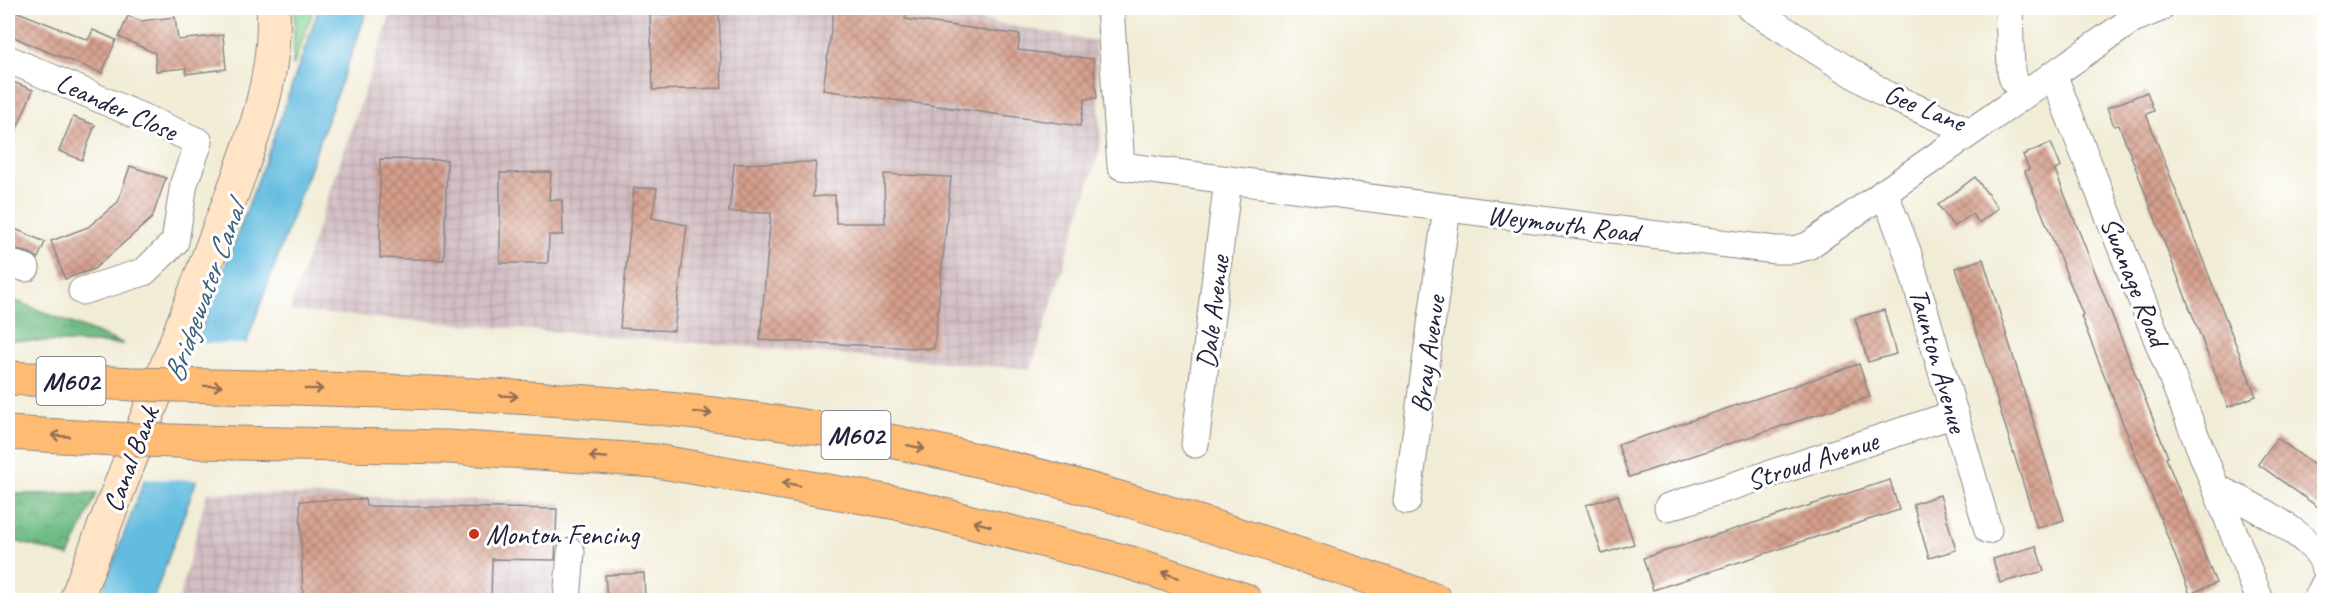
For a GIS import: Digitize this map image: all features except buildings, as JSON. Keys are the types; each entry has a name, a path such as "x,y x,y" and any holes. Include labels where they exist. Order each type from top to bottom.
{"highway":[{"name":"M602","path":"8,378 134,384 440,392 555,399 740,418 830,430 1046,477 1164,511 1435,600"},
{"name":"M602","path":"8,434 113,439 448,447 656,461 897,503 1131,563 1245,600"}],"main road":[{"name":"Canal Bank","path":"76,600 243,162 267,88 273,45 273,8"}],"street":[{"name":"Weymouth Road","path":"1110,8 1121,166 1775,250 1793,250 1808,246 1971,132"},
{"name":"Gee Lane","path":"1750,8 1885,94 1971,132 2133,19 2160,8"},
{"path":"2008,8 2011,72 2013,79 2024,94"},
{"name":"Leander Close","path":"8,59 199,142 184,183 175,242 144,272 82,291"},
{"name":"Swanage Road","path":"2052,75 2260,600"},
{"name":"Dale Avenue","path":"1195,444 1228,180"},
{"name":"Taunton Avenue","path":"1884,192 1907,251 1988,530"},
{"name":"Bray Avenue","path":"1407,501 1447,208"},
{"name":"Stroud Avenue","path":"1668,507 1955,414"},
{"path":"2216,488 2243,500 2303,538 2323,560 2325,566"},
{"path":"567,600 571,552"},
{"path":"2316,600 2325,585"}],"shaded area":[{"path":"393,8 913,8 1095,41 1101,146 1031,369 289,311"},
{"path":"207,492 561,503 554,600 179,600"}],"green space":[{"path":"295,8 314,8 293,66"},
{"path":"8,298 124,344 8,340"},
{"path":"8,492 20,494 97,493 69,556 8,539"}],"water":[{"path":"319,8 368,8 153,600 99,600 270,148"}],"pier":[{"path":"192,343 249,344 200,480 141,479"}],"place":[{"name":"Monton Fencing","path":"474,534"}],"water label":[{"name":"Bridgewater Canal","path":"204,293"}]}
